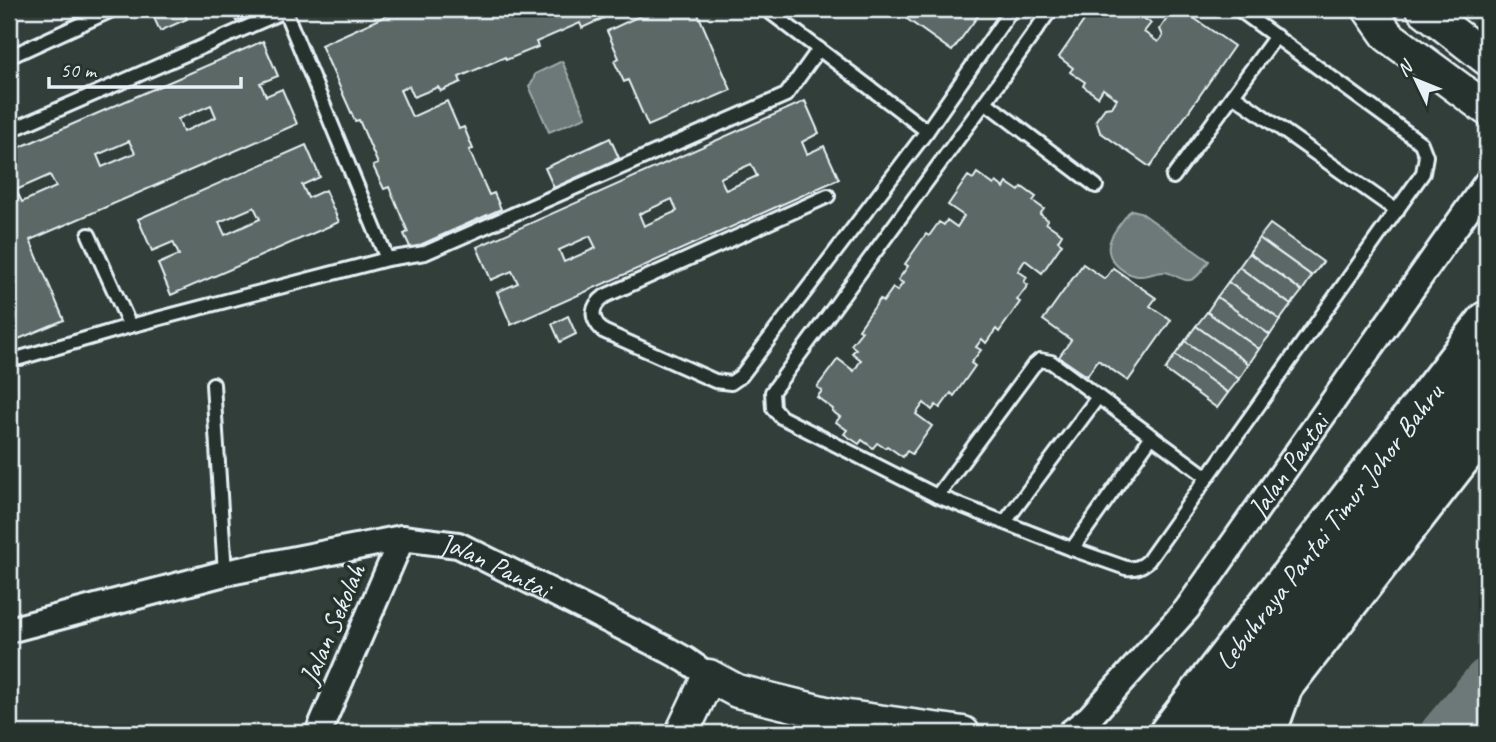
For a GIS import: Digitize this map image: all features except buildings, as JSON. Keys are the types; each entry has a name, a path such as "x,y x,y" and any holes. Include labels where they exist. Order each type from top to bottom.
{"highway":[{"name":"Lebuhraya Pantai Timur Johor Bahru","path":"1169,733 1487,321"},
{"name":"Lebuhraya Pantai Timur Johor Bahru","path":"1266,733 1272,675 1487,365"},
{"name":"Lebuhraya Pantai Timur Johor Bahru","path":"1272,675 1487,424"},
{"path":"1211,733 1272,675"},
{"path":"1250,733 1272,675"}],"street":[{"path":"1369,9 1388,36 1487,109"},
{"path":"1388,36 1410,9"},
{"path":"1423,9 1487,59"},
{"name":"Jalan Pantai","path":"1070,733 1089,718 1187,609 1487,181"},
{"name":"Jalan Pantai","path":"9,630 225,573 402,538 458,545 668,650 737,691 834,715 963,733"},
{"name":"Jalan Sekolah","path":"318,733 402,538"},
{"path":"682,733 709,676"}],"lane":[{"path":"9,57 114,9"},
{"path":"766,9 927,131"},
{"path":"828,196 605,296 596,302 593,313 595,324 603,331 715,381 731,383 741,376 927,131 1012,9"},
{"path":"1051,9 772,392 773,408 780,417 937,496 1072,550 1134,569 1148,561 1423,173 1426,156 1421,143 1238,9"},
{"path":"9,131 287,10 387,258"},
{"path":"1173,177 1276,36"},
{"path":"9,358 20,358 387,258 425,253 786,95 819,49"},
{"path":"1233,95 1397,211"},
{"path":"985,102 1096,186"},
{"path":"89,235 130,326"},
{"path":"937,496 1033,366 1041,360 1051,362 1207,477"},
{"path":"213,384 225,573"},
{"path":"1006,522 1098,397"},
{"path":"1072,550 1152,436"}],"shaded area":[{"path":"562,61 586,117 549,132 529,86 535,74"},
{"path":"1132,210 1140,212 1209,261 1198,275 1187,280 1164,272 1137,276 1125,272 1115,264 1109,253 1110,241"}],"waterway":[{"path":"1443,733 1487,681"}]}
